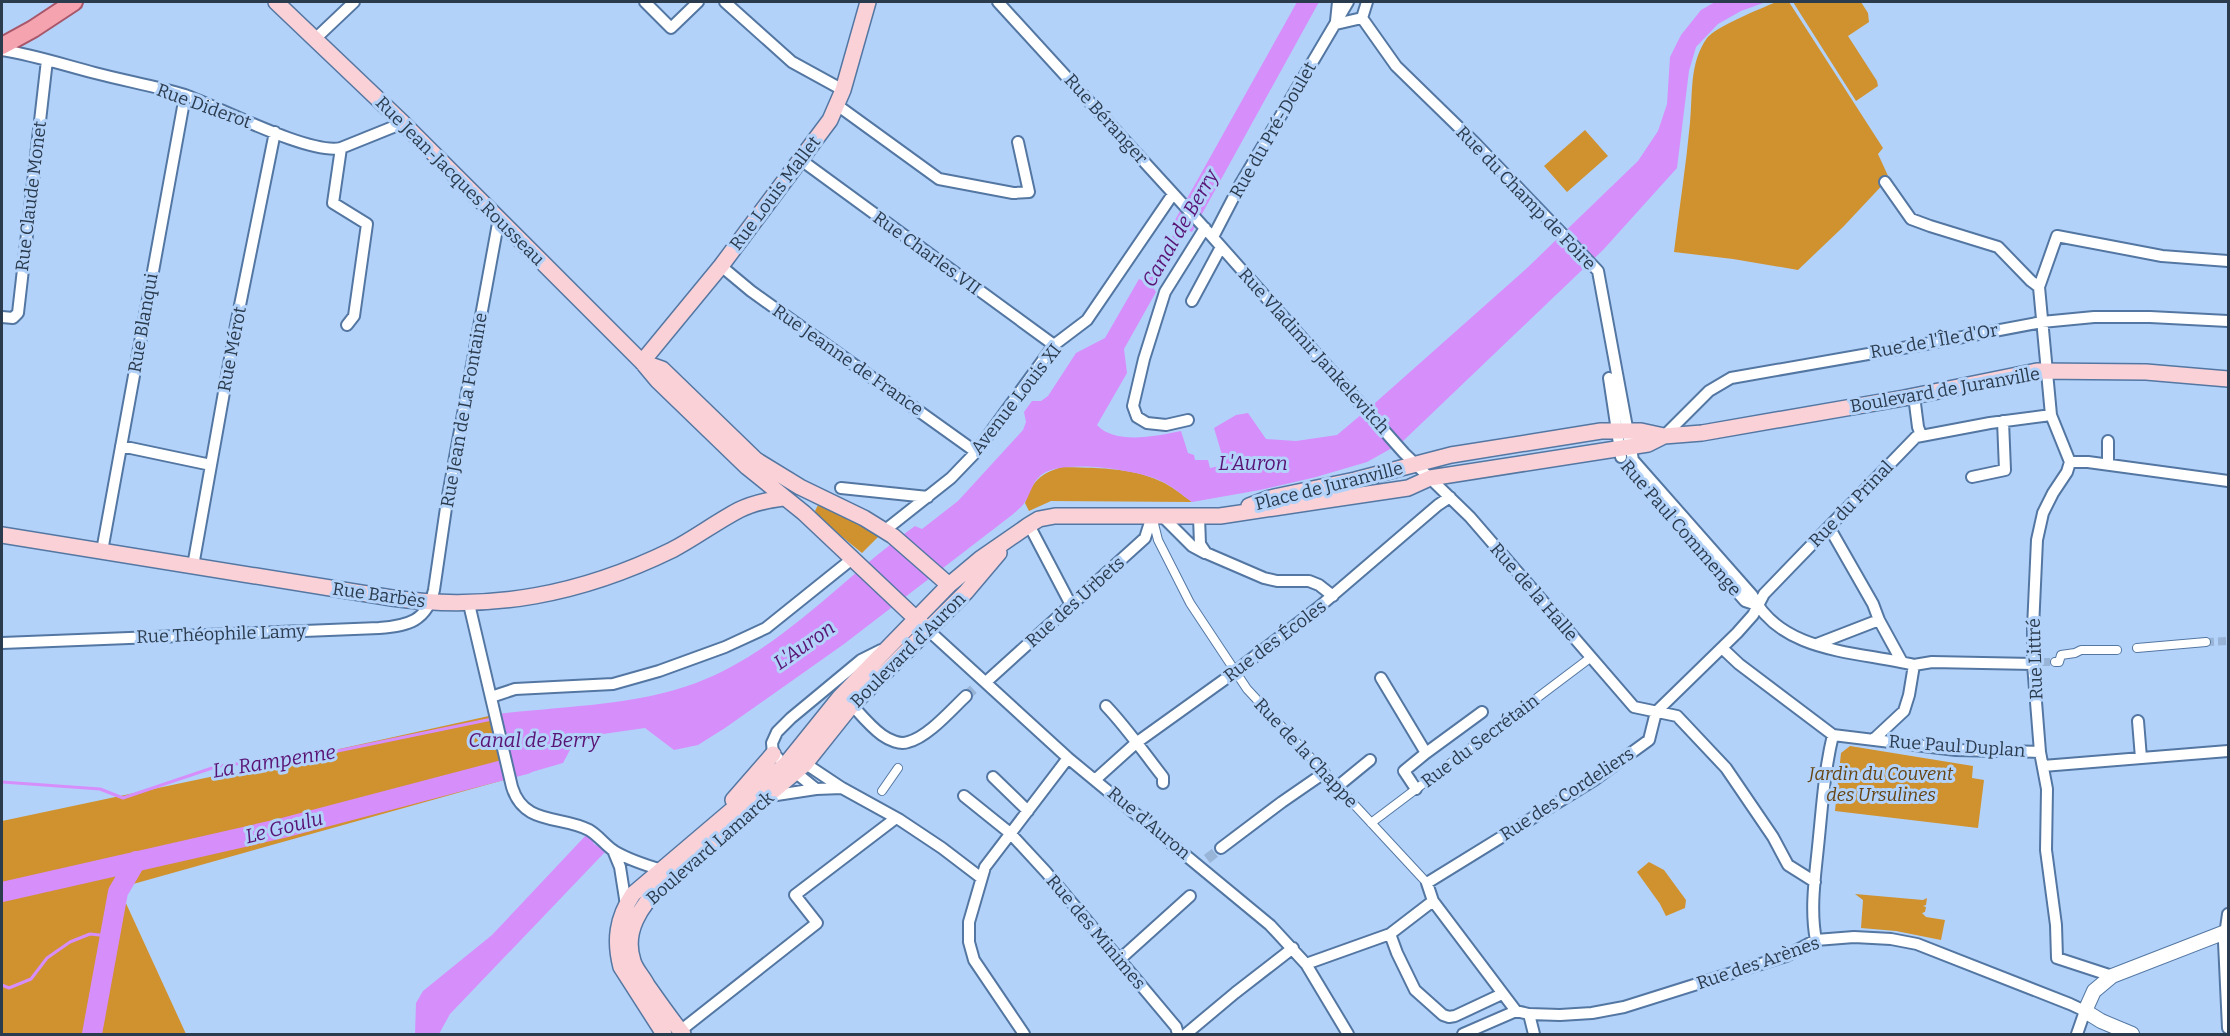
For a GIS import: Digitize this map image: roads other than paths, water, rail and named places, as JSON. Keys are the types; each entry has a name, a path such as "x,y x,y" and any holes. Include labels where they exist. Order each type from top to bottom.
{"main road":[{"path":"2,48 74,2"},
{"name":"Rue Jean-Jacques Rousseau","path":"276,2 499,218 642,362 657,380 767,488 804,513 902,605 927,624"},
{"name":"Rue Louis Mallet","path":"642,362 661,342 721,266 830,120 840,98 867,2"},
{"name":"Boulevard de Juranville","path":"1621,444 1641,431 1664,436 1702,433 1914,396 2037,371 2146,372 2229,379"},
{"name":"Place de Juranville","path":"1220,516 1270,498 1355,480 1410,459 1451,455 1601,430 1621,444"},
{"name":"Place de Juranville","path":"1220,516 1408,488 1621,444"},
{"name":"Rue Jean-Jacques Rousseau","path":"767,488 819,496 864,518 888,533 949,585"},
{"name":"Rue Jean-Jacques Rousseau","path":"767,488 819,496"},
{"name":"Rue Barbès","path":"2,535 431,603 469,604 526,599 573,588 631,568 673,549 740,510 767,488"},
{"path":"804,513 809,504 819,496"},
{"name":"Boulevard d'Auron","path":"795,764 840,697 890,646 927,624 949,585 980,560 1039,519 1055,516 1220,516"},
{"name":"Boulevard d'Auron","path":"795,764 927,624 966,592 1013,537"},
{"name":"Boulevard Lamarck","path":"704,835 773,754"},
{"name":"Boulevard Lamarck","path":"682,1033 668,1016 633,962 631,943 633,922 644,903 661,886 770,796 795,764"},
{"name":"Boulevard Lamarck","path":"664,1035 621,967 617,931 626,905 633,894 795,764"}],"street":[{"path":"315,39 354,2"},
{"path":"645,2 671,28 698,2"},
{"path":"725,2 792,62 939,178 1013,193 1029,192 1018,142"},
{"name":"Rue Béranger","path":"998,2 1213,237"},
{"name":"Rue du Pré-Doulet","path":"1336,24 1338,2"},
{"name":"Rue du Pré-Doulet","path":"1213,237 1241,183 1348,2"},
{"path":"1336,24 1362,18 1367,2"},
{"name":"Rue du Champ de Foire","path":"1362,18 1396,66 1475,143 1596,272 1621,444"},
{"name":"Rue Diderot","path":"2,48 185,96 275,132 314,145 335,149 403,123"},
{"name":"Rue Claude Monet","path":"2,317 13,318 18,313 47,60"},
{"name":"Rue Blanqui","path":"102,551 185,96"},
{"name":"Rue Mérot","path":"193,566 275,132"},
{"path":"340,148 333,203 367,225 354,316 347,325"},
{"name":"Rue Charles VII","path":"801,160 1054,345"},
{"path":"1885,182 1911,219 1998,247 2039,287"},
{"name":"Avenue Louis XI","path":"888,533 951,478 976,452 1054,345 1087,320 1173,194"},
{"name":"Rue du Champ de Foire","path":"1535,211 1555,230"},
{"name":"Rue Jean de La Fontaine","path":"431,603 447,501 499,218"},
{"path":"1188,420 1166,425 1147,423 1137,417 1133,406 1144,358 1165,292 1202,226"},
{"path":"2229,261 2163,256 2057,236 2039,287 2051,415 2070,462 2108,464 2229,481"},
{"name":"Rue Vladimir Jankelevitch","path":"1213,237 1410,459"},
{"path":"1192,301 1221,247"},
{"name":"Rue Jeanne de France","path":"721,266 751,291 976,452"},
{"name":"Rue de l'Île d'Or","path":"1664,436 1709,391 1731,378 2042,322 2094,317 2229,321"},
{"path":"1914,396 1921,435 2051,415"},
{"path":"1972,477 2005,470 2003,421"},
{"name":"Rue du Prinal","path":"1757,605 1764,594 1916,437 1921,435"},
{"path":"2108,441 2108,464"},
{"name":"Rue Paul Commenge","path":"1621,444 1752,595 1764,615 1782,630 1802,641 1914,664 1932,662 2033,664"},
{"path":"121,447 211,465"},
{"name":"Rue de la Halle","path":"1410,459 1470,518 1634,707 1677,716 1726,768 1773,837 1788,865 1815,882"},
{"name":"Rue Littré","path":"2070,462 2067,472 2043,513 2037,540 2033,664 2040,752 2047,789 2046,850 2056,925 2057,958 2112,976"},
{"path":"841,488 928,496"},
{"name":"Rue des Écoles","path":"1096,779 1136,742 1235,672 1333,596 1450,497"},
{"path":"1157,516 1192,546 1206,553 1264,578 1277,581 1309,581 1319,585 1333,596"},
{"name":"Rue des Urbets","path":"982,682 1145,538 1157,516"},
{"name":"Rue de la Chappe","path":"1157,516 1158,540 1190,603 1235,672 1273,719 1427,883"},
{"path":"1198,517 1200,544 1206,553"},
{"path":"1029,525 1071,605"},
{"path":"1829,527 1874,603 1879,620 1902,662"},
{"path":"491,697 515,689 613,684 659,671 714,651 766,628 855,562"},
{"name":"Rue Théophile Lamy","path":"2,643 402,626 420,617 431,603"},
{"path":"469,604 512,788 518,802 540,817 576,825 590,831 610,848 636,862 662,870"},
{"path":"1656,712 1722,648 1753,615 1757,605"},
{"path":"1817,644 1879,620"},
{"name":"Rue d'Auron","path":"927,624 982,682 1068,758 1204,863 1270,925 1306,964 1348,1035"},
{"path":"2137,648 2206,642"},
{"name":"Boulevard d'Auron","path":"773,754 772,743 777,732 791,718 861,660 890,646"},
{"path":"1722,648 1739,664 1833,735 1827,765 1815,882 1813,925 1816,940"},
{"path":"2055,662 2059,662 2061,655 2081,650 2117,650"},
{"name":"Rue du Secrétain","path":"1371,823 1590,658"},
{"path":"1874,739 1904,711 1914,664"},
{"path":"1382,678 1426,753"},
{"path":"852,705 881,735 904,743 910,742 930,729 966,696"},
{"path":"1106,706 1128,729 1164,777 1163,783"},
{"path":"1416,789 1404,771 1482,712"},
{"name":"Rue des Cordeliers","path":"1427,883 1594,780 1649,740 1656,712"},
{"path":"2138,721 2141,758"},
{"name":"Rue Paul Duplan","path":"1833,735 1956,750 2040,752"},
{"path":"2043,766 2229,751"},
{"path":"773,754 874,801 980,877"},
{"path":"1024,1035 974,960 969,942 969,922 980,877 985,867 1068,758"},
{"path":"1337,787 1370,760"},
{"path":"795,764 816,789"},
{"path":"882,791 898,768"},
{"path":"1221,848 1324,773"},
{"path":"993,777 1028,811"},
{"path":"770,796 816,789 842,788"},
{"name":"Rue des Minimes","path":"964,796 1010,833 1046,872 1176,1027 1178,1035"},
{"path":"682,1033 817,923 795,895 896,818"},
{"path":"610,848 620,867 626,905"},
{"path":"1427,883 1433,901 1516,1011 1463,1035"},
{"path":"1119,960 1190,896"},
{"path":"1306,964 1390,934 1433,901"},
{"path":"2229,914 2227,932 2229,1028"},
{"path":"2077,1035 2094,991 2112,976 2227,932"},
{"path":"1390,934 1415,990 1443,1015 1455,1016 1502,994"},
{"name":"Rue des Arènes","path":"1516,1011 1529,1014 1592,1013 1624,1007 1786,956 1816,940 1854,937 1908,942 1949,956 2085,1011"},
{"path":"1186,1035 1227,999 1293,948"},
{"path":"2085,1011 2132,1035"},
{"path":"1529,1014 1534,1035"}],"water":[{"path":"1297,2 1319,2 1192,232 1185,229 1153,287 1156,292 1124,349 1127,373 1097,425 1114,435 1125,437 1149,437 1181,431 1188,453 1194,455 1195,460 1208,460 1210,468 1225,465 1214,428 1236,415 1248,413 1266,439 1296,441 1337,435 1526,269 1638,161 1658,131 1667,104 1670,57 1681,35 1701,10 1715,2 1766,2 1741,11 1718,24 1696,47 1689,71 1677,168 1603,250 1401,443 1367,462 1316,477 1192,502 1165,483 1135,473 1098,467 1063,468 1049,471 1039,477 1024,504 1012,515 844,644 698,745 674,750 645,728 589,736 572,746 563,763 511,778 498,714 623,701 672,691 727,669 784,633 915,526 922,529 958,501 1023,430 1026,422 1024,412 1032,401 1041,401 1048,396 1076,353 1105,338 1139,279 1146,282 1179,225 1175,220"},
{"path":"589,832 594,844 606,851 450,1014 439,1034 415,1034 416,1003 423,991 492,935"}],"waterway":[{"name":"La Rampenne","path":"2,782 100,789 123,798 218,766 323,754 492,719"},
{"name":"Le Goulu","path":"2,892 283,828 526,764"},
{"path":"92,1034 118,892 136,861"},
{"path":"2,985 9,988 31,979 47,958 70,942 90,934 109,936"}],"tunnel":[{"path":"2206,642 2228,641"},
{"path":"2042,662 2055,662"},
{"path":"966,696 977,686"},
{"path":"1207,859 1221,848"}],"water label":[{"name":"Canal de Berry","path":"1180,228"},
{"name":"L'Auron","path":"1253,463"},
{"name":"L'Auron","path":"804,645"},
{"name":"Canal de Berry","path":"534,740"}],"park label":[{"name":"Jardin du Couvent des Ursulines","path":"1881,784"}]}
